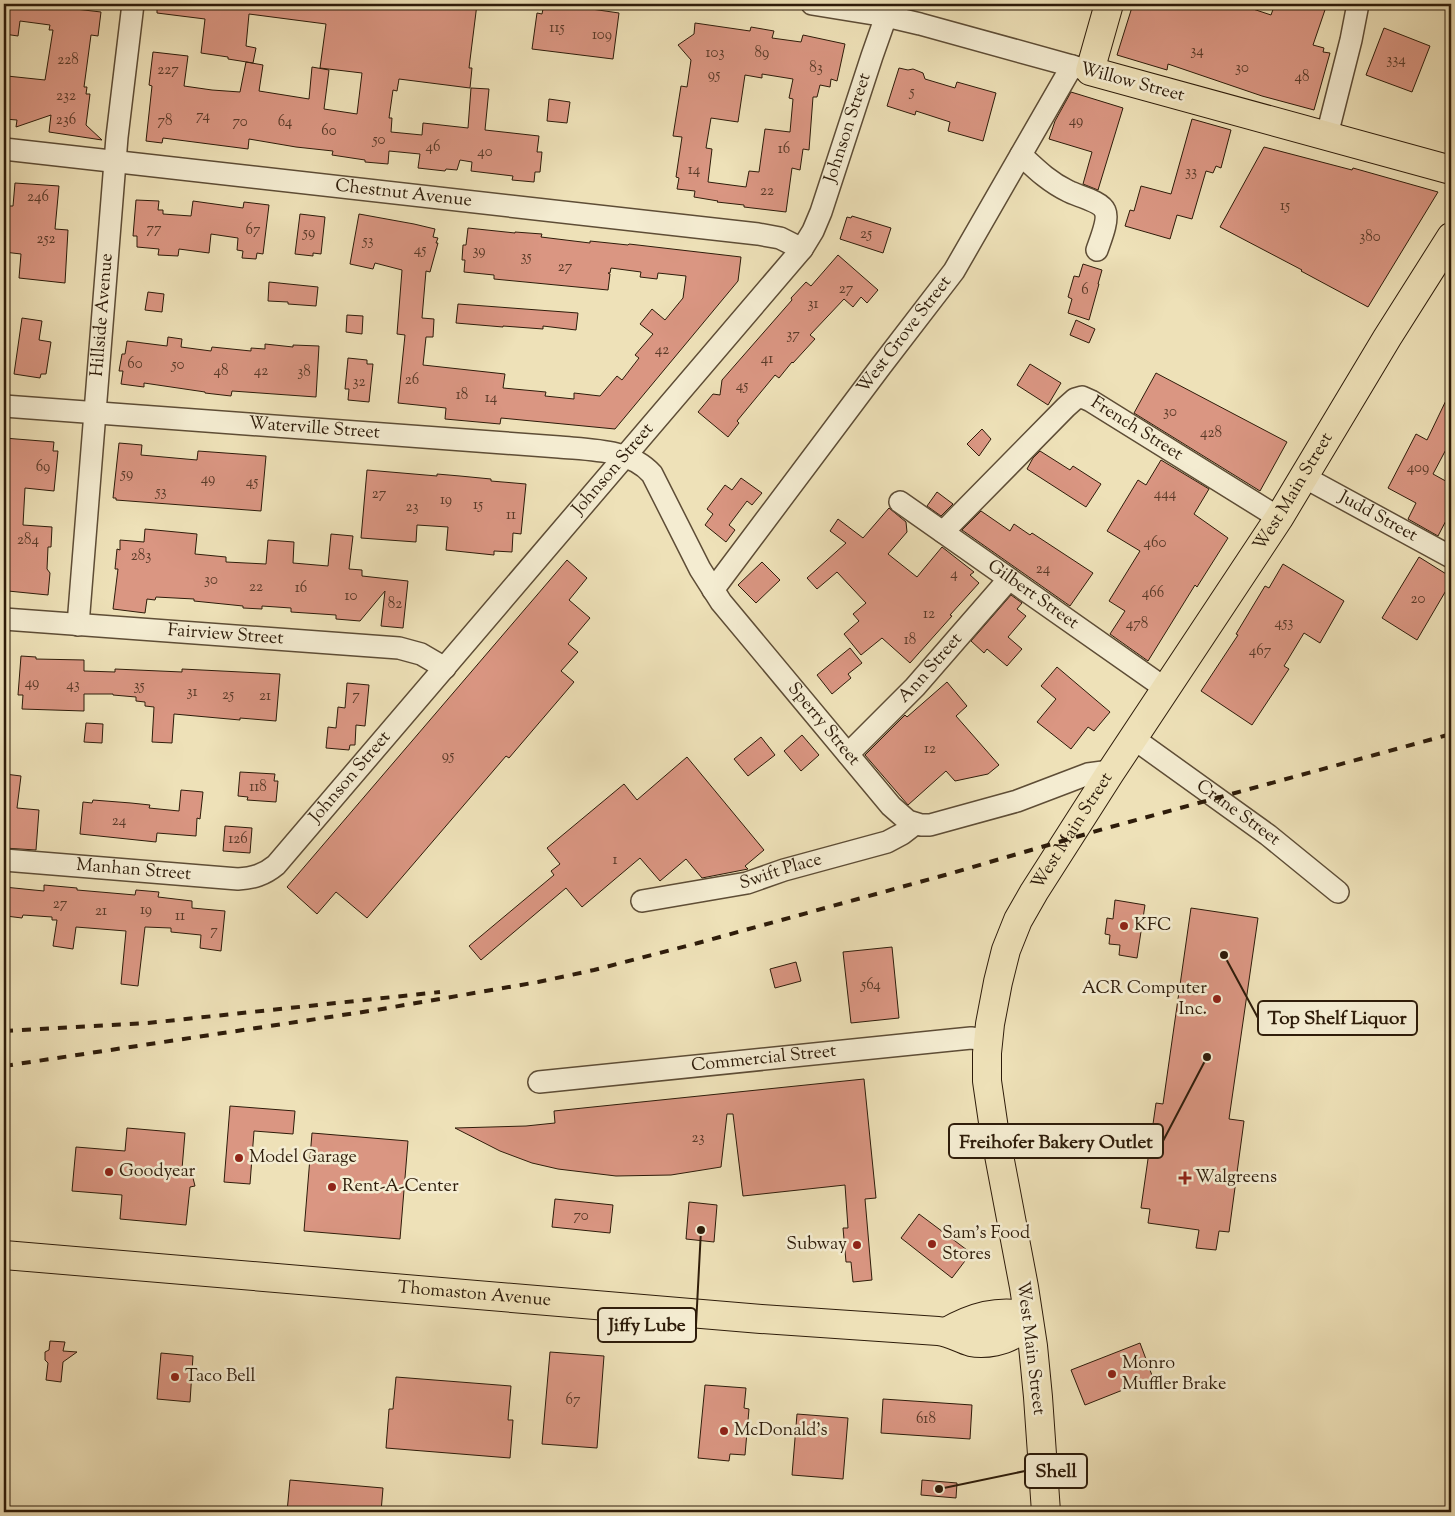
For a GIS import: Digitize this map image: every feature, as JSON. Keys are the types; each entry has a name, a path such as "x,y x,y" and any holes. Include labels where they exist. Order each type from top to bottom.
{"main road":[{"path":"1081,69 1109,4"},
{"name":"Willow Street","path":"1081,69 1451,170"},
{"name":"West Main Street","path":"1046,1512 1037,1382 1028,1316 991,1112 987,1066 988,1040 998,982 1006,950 1018,920 1034,892 1110,773 1279,518 1387,338 1451,237"},
{"name":"Thomaston Avenue","path":"4,1255 761,1319 946,1332 970,1342 992,1342 1016,1332 1028,1316"}],"street":[{"name":"Hillside Avenue","path":"78,625 114,161 133,4"},
{"name":"Willow Street","path":"812,4 888,10 920,24 1081,69"},
{"path":"1327,136 1358,4"},
{"name":"Johnson Street","path":"262,875 270,871 283,857 802,249 813,231 821,212 888,10"},
{"name":"West Grove Street","path":"713,590 954,271 1021,155 1081,69"},
{"name":"Chestnut Avenue","path":"4,149 758,234 780,238 802,249"},
{"path":"1021,155 1054,184 1096,203 1104,209 1106,219 1097,250"},
{"name":"French Street","path":"943,532 1066,407 1075,399 1082,397 1279,518"},
{"name":"Waterville Street","path":"4,406 559,447 624,456"},
{"name":"Sperry Street","path":"624,456 638,462 652,474 700,569 734,618 891,806 908,821 915,824"},
{"name":"Judd Street","path":"1304,477 1451,557"},
{"name":"Gilbert Street","path":"900,502 1166,689"},
{"name":"Ann Street","path":"848,754 920,681 1009,579"},
{"name":"Fairview Street","path":"4,619 399,648 421,654 445,668"},
{"name":"Crane Street","path":"1133,738 1268,835 1338,892"},
{"path":"915,824 940,823 1017,801 1088,774 1110,773"},
{"name":"Swift Place","path":"642,901 747,883 784,870 887,842 915,824"},
{"name":"Manhan Street","path":"4,860 238,878 262,875"},
{"name":"Commercial Street","path":"539,1082 971,1038 988,1040"}],"building":[{"path":"4,4 33,4 101,12 98,36 91,35 84,87 87,87 86,94 90,94 86,125 102,140 49,132 51,115 16,127 17,120 4,119 7,76 45,80 53,30 49,30 50,25 20,21 18,36 4,34"},
{"path":"157,4 477,4 469,68 472,68 470,88 399,79 397,91 393,90 389,118 392,118 391,132 422,135 423,123 468,128 471,88 489,89 485,130 539,136 537,152 542,152 540,172 535,172 534,182 512,180 513,176 471,171 472,162 460,160 457,170 446,169 445,171 418,168 420,154 389,151 388,164 365,162 365,160 332,155 333,151 249,139 248,149 163,138 162,143 146,141 152,86 149,85 153,52 188,56 184,86 212,90 240,92 246,62 263,65 259,91 309,99 312,67 329,70 324,109 357,114 362,73 320,68 326,24 249,14 246,46 256,48 253,63 201,53 205,19 157,13"},
{"path":"544,4 557,4 619,13 613,59 532,49 537,13 542,14"},
{"path":"1133,4 1238,4 1271,15 1275,4 1327,4 1313,45 1324,48 1323,52 1330,53 1314,110 1262,96 1168,64 1167,70 1117,55"},
{"path":"695,23 750,31 751,27 774,31 772,38 801,42 803,35 845,44 837,81 831,79 830,87 820,85 817,97 813,97 809,150 803,149 800,170 792,168 786,212 717,202 694,197 695,191 677,189 679,178 676,177 682,137 673,136 681,86 687,87 691,60 678,45 694,34","holes":["762,74 793,79 789,98 793,99 790,132 765,129 759,172 749,171 746,187 708,182 712,149 706,148 711,118 738,122 745,75 762,78"]},
{"path":"1384,28 1430,46 1412,92 1366,75"},
{"path":"899,68 913,69 923,73 925,79 955,88 957,82 996,93 983,141 948,131 950,122 916,111 915,115 887,106"},
{"path":"1071,92 1123,108 1098,190 1083,184 1092,152 1049,139 1055,121"},
{"path":"549,99 570,102 567,123 547,121"},
{"path":"1192,119 1231,130 1221,168 1216,166 1213,173 1206,171 1192,219 1177,215 1170,239 1125,226 1130,210 1134,211 1141,186 1171,194"},
{"path":"1264,147 1352,170 1353,168 1438,192 1368,307 1220,227"},
{"path":"15,183 59,186 55,229 68,230 65,283 19,278 21,254 4,252 4,206 13,206"},
{"path":"136,200 159,201 158,210 163,210 163,214 191,216 193,201 243,208 244,202 269,205 263,254 257,253 256,259 242,258 243,251 237,250 238,238 211,234 209,253 179,249 178,256 158,255 159,249 137,247 137,236 133,236"},
{"path":"300,214 325,217 321,254 313,253 313,256 295,254"},
{"path":"359,214 435,229 433,237 438,238 436,243 438,243 430,272 426,271 422,318 434,319 433,337 426,337 423,365 505,374 503,388 546,392 545,396 574,399 574,393 600,396 617,376 622,380 639,358 635,355 653,334 640,324 652,309 665,320 683,298 686,276 658,273 657,279 640,277 641,272 611,268 610,273 608,273 610,274 608,290 494,279 494,275 464,272 465,260 462,260 463,245 466,245 468,228 542,234 541,237 590,243 590,241 629,244 741,257 738,281 615,429 501,418 500,424 445,419 446,408 398,403 405,335 397,334 402,270 375,263 373,269 350,264"},
{"path":"852,216 891,228 883,253 840,239 847,217 851,218"},
{"path":"838,255 878,290 867,303 861,297 853,307 844,299 810,335 815,339 779,378 775,375 737,421 739,423 728,437 698,412 713,394 720,395 722,380 792,300 791,298 806,282 811,286"},
{"path":"1083,264 1102,270 1089,320 1068,313 1072,299 1068,297 1074,276 1079,277"},
{"path":"269,282 318,287 316,306 268,301"},
{"path":"148,292 164,294 162,312 145,310"},
{"path":"458,304 578,313 576,330 543,326 543,329 456,323"},
{"path":"347,315 363,316 362,334 346,332"},
{"path":"22,318 42,321 39,340 51,342 46,374 41,374 40,378 14,374"},
{"path":"1076,320 1095,329 1089,343 1070,335"},
{"path":"168,337 182,339 181,347 211,351 212,347 251,351 251,348 265,349 265,344 293,347 293,345 319,346 316,397 232,391 231,396 144,383 144,387 121,384 123,371 119,371 127,341 167,346"},
{"path":"348,358 367,360 367,364 373,364 369,402 348,400 349,389 345,389"},
{"path":"1030,364 1061,383 1048,405 1017,385"},
{"path":"1156,373 1287,442 1260,491 1134,413"},
{"path":"1451,390 1451,440 1433,474 1451,484 1451,511 1438,536 1408,519 1416,503 1388,488 1416,434 1427,440"},
{"path":"982,429 991,439 979,456 967,444"},
{"path":"4,438 54,442 53,451 58,451 54,491 25,488 23,525 52,527 51,547 48,547 47,569 50,573 48,595 8,591 9,586 4,586"},
{"path":"119,443 142,445 141,455 197,460 198,451 266,456 261,511 116,500 116,498 113,498"},
{"path":"1040,451 1070,470 1073,466 1101,484 1086,507 1027,469 1033,458"},
{"path":"1161,460 1209,489 1194,514 1228,538 1197,587 1195,585 1148,661 1110,634 1125,611 1109,601 1140,551 1107,531 1138,480 1146,485"},
{"path":"367,470 460,476 526,484 521,534 513,533 512,552 494,551 494,555 446,550 448,527 417,525 416,542 361,538"},
{"path":"741,478 762,493 752,505 747,501 729,525 735,530 726,542 705,525 713,514 707,509 725,485 732,490"},
{"path":"937,492 953,504 941,516 927,506"},
{"path":"889,508 906,522 907,532 888,554 917,577 942,547 974,572 970,575 979,583 910,663 882,638 861,655 844,634 859,621 853,614 866,603 837,572 817,589 807,578 846,543 830,531 838,519 863,538"},
{"path":"981,511 1010,531 1014,524 1030,535 1032,533 1093,573 1070,606 962,530"},
{"path":"145,529 197,534 195,554 226,557 226,562 266,564 268,540 294,542 293,563 328,566 331,534 353,536 349,569 362,570 362,576 408,581 403,628 381,626 385,591 360,621 336,619 336,615 291,612 291,608 262,606 262,609 243,608 243,606 194,601 194,599 156,597 155,600 147,599 145,613 113,609 118,569 115,569 117,549 120,550 120,540 144,542"},
{"path":"1419,557 1451,577 1451,582 1417,640 1382,618"},
{"path":"567,560 587,578 569,600 590,618 568,644 578,652 561,671 574,682 509,758 506,756 367,918 336,892 317,914 287,887"},
{"path":"762,562 780,580 756,603 738,585"},
{"path":"1283,564 1344,601 1320,643 1304,633 1284,666 1289,669 1252,725 1201,691 1238,635 1236,634 1265,586 1269,588"},
{"path":"1011,595 1022,603 1017,609 1026,616 1008,637 1022,649 1007,666 987,649 984,653 971,641"},
{"path":"850,648 862,663 848,674 851,678 832,694 817,675"},
{"path":"21,656 36,657 36,659 84,660 84,671 115,672 115,669 182,672 182,669 280,674 276,721 174,714 172,743 152,742 154,707 145,706 145,702 136,701 136,697 113,694 84,694 84,711 22,709 23,695 18,695"},
{"path":"1057,667 1110,712 1094,731 1088,727 1071,749 1037,722 1056,699 1041,686"},
{"path":"947,682 967,706 956,716 999,765 988,774 955,781 946,771 908,805 865,755 905,715 907,717"},
{"path":"347,683 369,685 365,726 356,725 355,745 350,745 349,750 326,748 328,727 336,728 338,707 345,708"},
{"path":"86,723 103,724 102,743 84,742"},
{"path":"802,735 819,755 801,771 784,751"},
{"path":"761,737 775,755 748,776 734,759"},
{"path":"687,757 764,850 745,866 748,869 702,878 686,859 660,881 640,858 582,907 566,888 481,960 469,946 554,875 551,871 560,864 547,848 624,784 637,800"},
{"path":"240,772 275,774 274,781 278,781 276,802 247,800 248,797 238,796"},
{"path":"5,774 21,776 17,808 39,810 36,850 4,848"},
{"path":"181,790 203,792 200,819 197,818 196,836 157,833 156,842 80,834 83,802 92,803 93,800 131,803 150,805 149,808 179,811"},
{"path":"225,826 252,828 250,853 223,851"},
{"path":"44,885 135,895 136,890 159,892 158,897 192,901 192,908 225,911 221,951 200,948 201,935 171,932 171,928 145,927 138,986 121,984 126,931 76,927 73,949 53,946 57,920 52,920 52,917 23,915 22,918 6,916 4,912 4,887 44,891"},
{"name":"KFC","path":"1115,900 1145,905 1137,958 1119,955 1120,945 1109,944 1110,935 1105,934 1107,918 1113,919"},
{"path":"1191,908 1258,918 1229,1119 1244,1121 1229,1232 1219,1231 1216,1250 1196,1248 1199,1230 1148,1223 1150,1209 1141,1208 1156,1103 1163,1104"},
{"path":"892,947 899,1018 851,1023 843,952"},
{"path":"796,962 801,981 775,988 770,969"},
{"path":"864,1079 876,1198 865,1199 872,1280 853,1282 851,1262 846,1262 843,1228 848,1228 845,1185 743,1196 733,1114 727,1114 721,1167 671,1175 616,1176 558,1169 532,1163 500,1151 455,1128 526,1126 555,1123 554,1111"},
{"name":"Model Garage","path":"230,1106 295,1111 293,1134 254,1131 250,1184 224,1182"},
{"path":"127,1128 185,1133 182,1169 191,1170 195,1186 190,1187 186,1225 120,1219 122,1195 72,1191 76,1147 125,1151"},
{"path":"312,1133 408,1141 400,1239 304,1231"},
{"path":"555,1199 613,1205 610,1233 552,1227"},
{"path":"689,1202 717,1205 714,1242 686,1239"},
{"path":"919,1214 971,1253 952,1278 901,1238"},
{"path":"50,1341 65,1342 63,1351 77,1352 63,1362 61,1382 46,1380 48,1363 45,1360 45,1352 49,1350"},
{"name":"Monro Muffler Brake","path":"1140,1343 1153,1378 1085,1405 1071,1370"},
{"path":"550,1352 604,1356 597,1448 542,1444"},
{"name":"Taco Bell","path":"161,1353 193,1356 190,1402 157,1399"},
{"path":"396,1377 511,1386 508,1420 513,1420 510,1458 386,1448 389,1409 393,1409"},
{"name":"McDonald's","path":"705,1385 746,1388 744,1408 749,1409 745,1455 730,1454 729,1461 698,1458"},
{"path":"883,1399 972,1405 970,1439 881,1433"},
{"path":"797,1414 848,1418 843,1479 792,1475"},
{"path":"290,1480 383,1488 381,1512 287,1512"},
{"path":"922,1480 957,1483 956,1498 921,1495"}],"railway":[{"path":"4,1066 376,1010 538,982 594,970 945,875 1107,828 1451,734"},
{"path":"4,1031 148,1023 440,992"}],"place":[{"name":"KFC","path":"1124,926"},
{"name":"Top Shelf Liquor","path":"1224,955"},
{"name":"ACR Computer Inc.","path":"1217,999"},
{"name":"Freihofer Bakery Outlet","path":"1207,1057"},
{"name":"Model Garage","path":"239,1158"},
{"name":"Goodyear","path":"109,1172"},
{"name":"Walgreens","path":"1185,1178"},
{"name":"Rent-A-Center","path":"332,1187"},
{"name":"Jiffy Lube","path":"701,1230"},
{"name":"Sam's Food Stores","path":"932,1244"},
{"name":"Subway","path":"857,1245"},
{"name":"Monro Muffler Brake","path":"1112,1374"},
{"name":"Taco Bell","path":"175,1377"},
{"name":"McDonald's","path":"724,1431"},
{"name":"Shell","path":"939,1489"}]}
